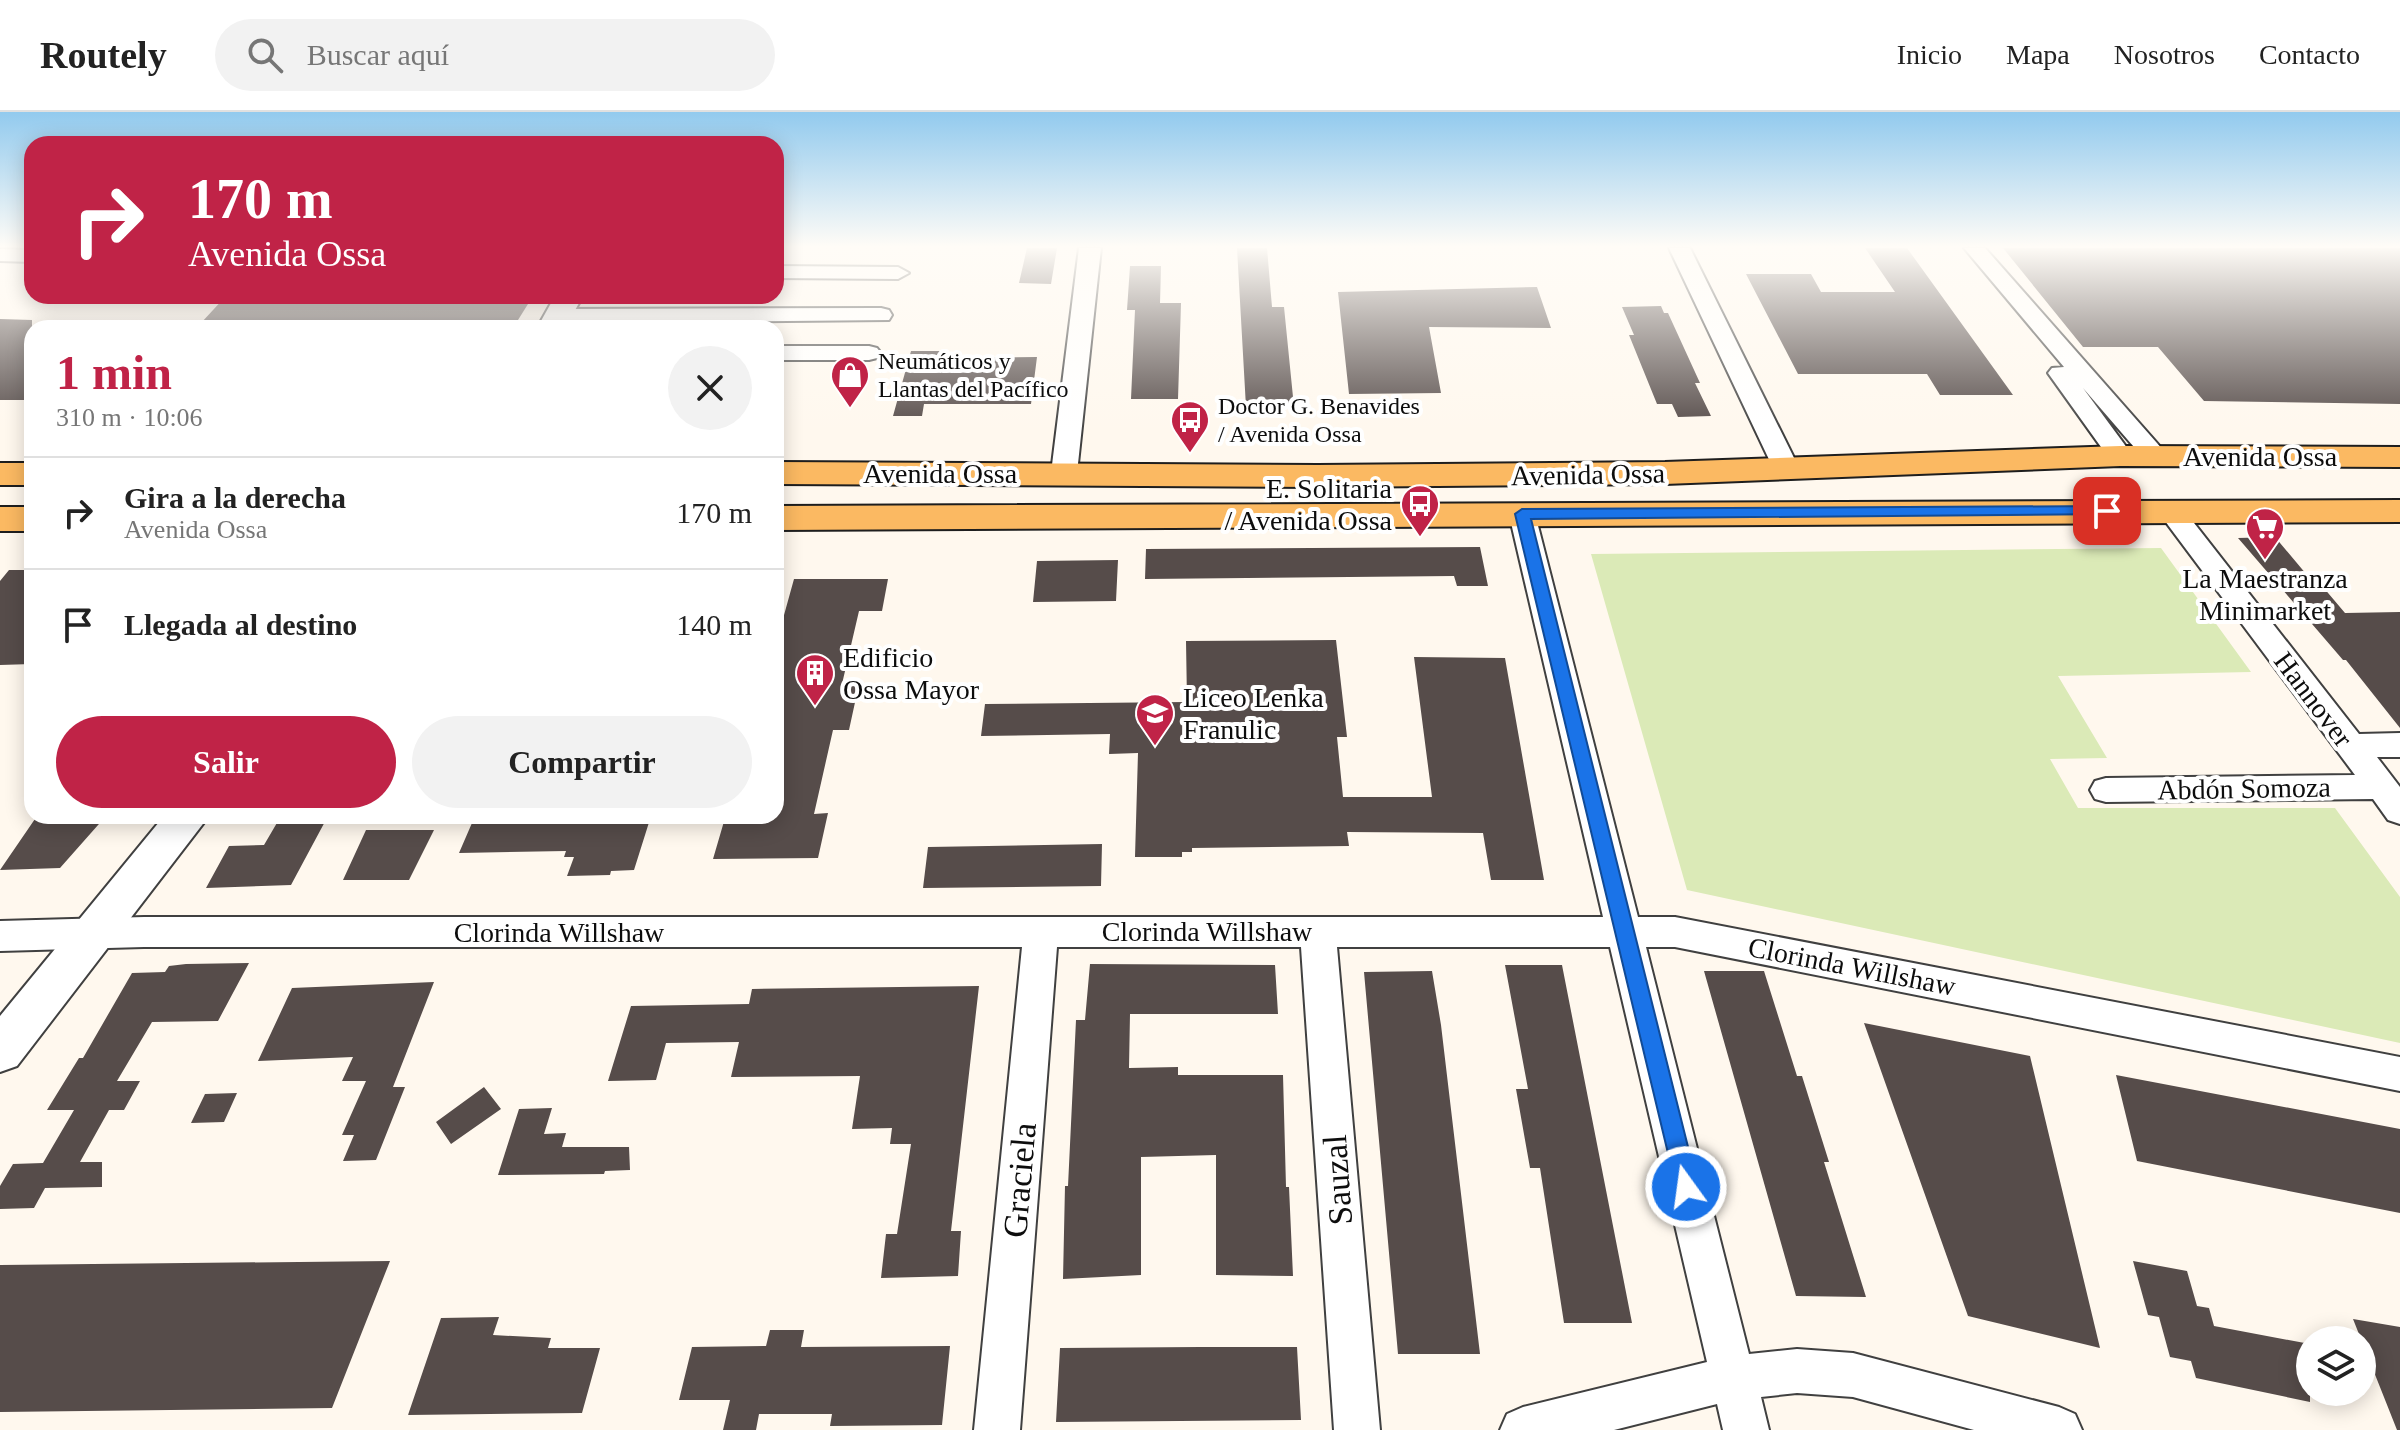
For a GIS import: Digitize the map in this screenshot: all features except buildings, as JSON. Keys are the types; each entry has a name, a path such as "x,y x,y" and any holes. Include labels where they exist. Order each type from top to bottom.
{"main road":[{"name":"Avenida Ossa","path":"784,473 1318,476 1787,470 2138,456 2400,457"},
{"path":"2107,511 2145,504 2167,491 2163,468 2138,456"},
{"path":"2294,511 2277,490 2274,478 2282,466 2305,457"},
{"path":"0,474 24,474"},
{"name":"Avenida Ossa","path":"784,518 2400,511"},
{"path":"0,519 24,519"}],"street":[{"path":"1064,473 1083,310"},
{"path":"1709,310 1787,470"},
{"path":"2021,310 2038,343 2138,456"},
{"path":"2025,310 2058,343 2138,456"},
{"path":"559,313 881,315"},
{"path":"784,353 869,353"},
{"name":"Hannover","path":"2171,511 2391,799"},
{"path":"1522,514 1746,1430"},
{"path":"2350,746 2400,745"},
{"name":"Abdón Somoza","path":"2106,790 2391,799"},
{"path":"0,1051 182,824"},
{"name":"Graciela","path":"997,1430 1041,931"},
{"name":"Sauzal","path":"1318,931 1357,1430"},
{"name":"Clorinda Willshaw","path":"0,936 95,933 1675,932 2400,1074"},
{"path":"1523,1430 1732,1378 1797,1371 1853,1375 2059,1430"}],"green space":[{"path":"2161,548 2251,672 2058,676 2107,758 2050,759 2078,808 2335,808 2400,897 2400,1043 1687,890 1591,554"}],"place":[{"name":"Neumáticos y Llantas del Pacífico","path":"850,409"},
{"name":"Doctor G. Benavides / Avenida Ossa","path":"1190,454"},
{"name":"E. Solitaria / Avenida Ossa","path":"1420,538"},
{"name":"La Maestranza Minimarket","path":"2265,561"},
{"name":"Edificio Ossa Mayor","path":"815,707"},
{"name":"Liceo Lenka Franulic","path":"1155,747"}],"route":[{"path":"1686,1187 1522,514 2107,511"}]}
